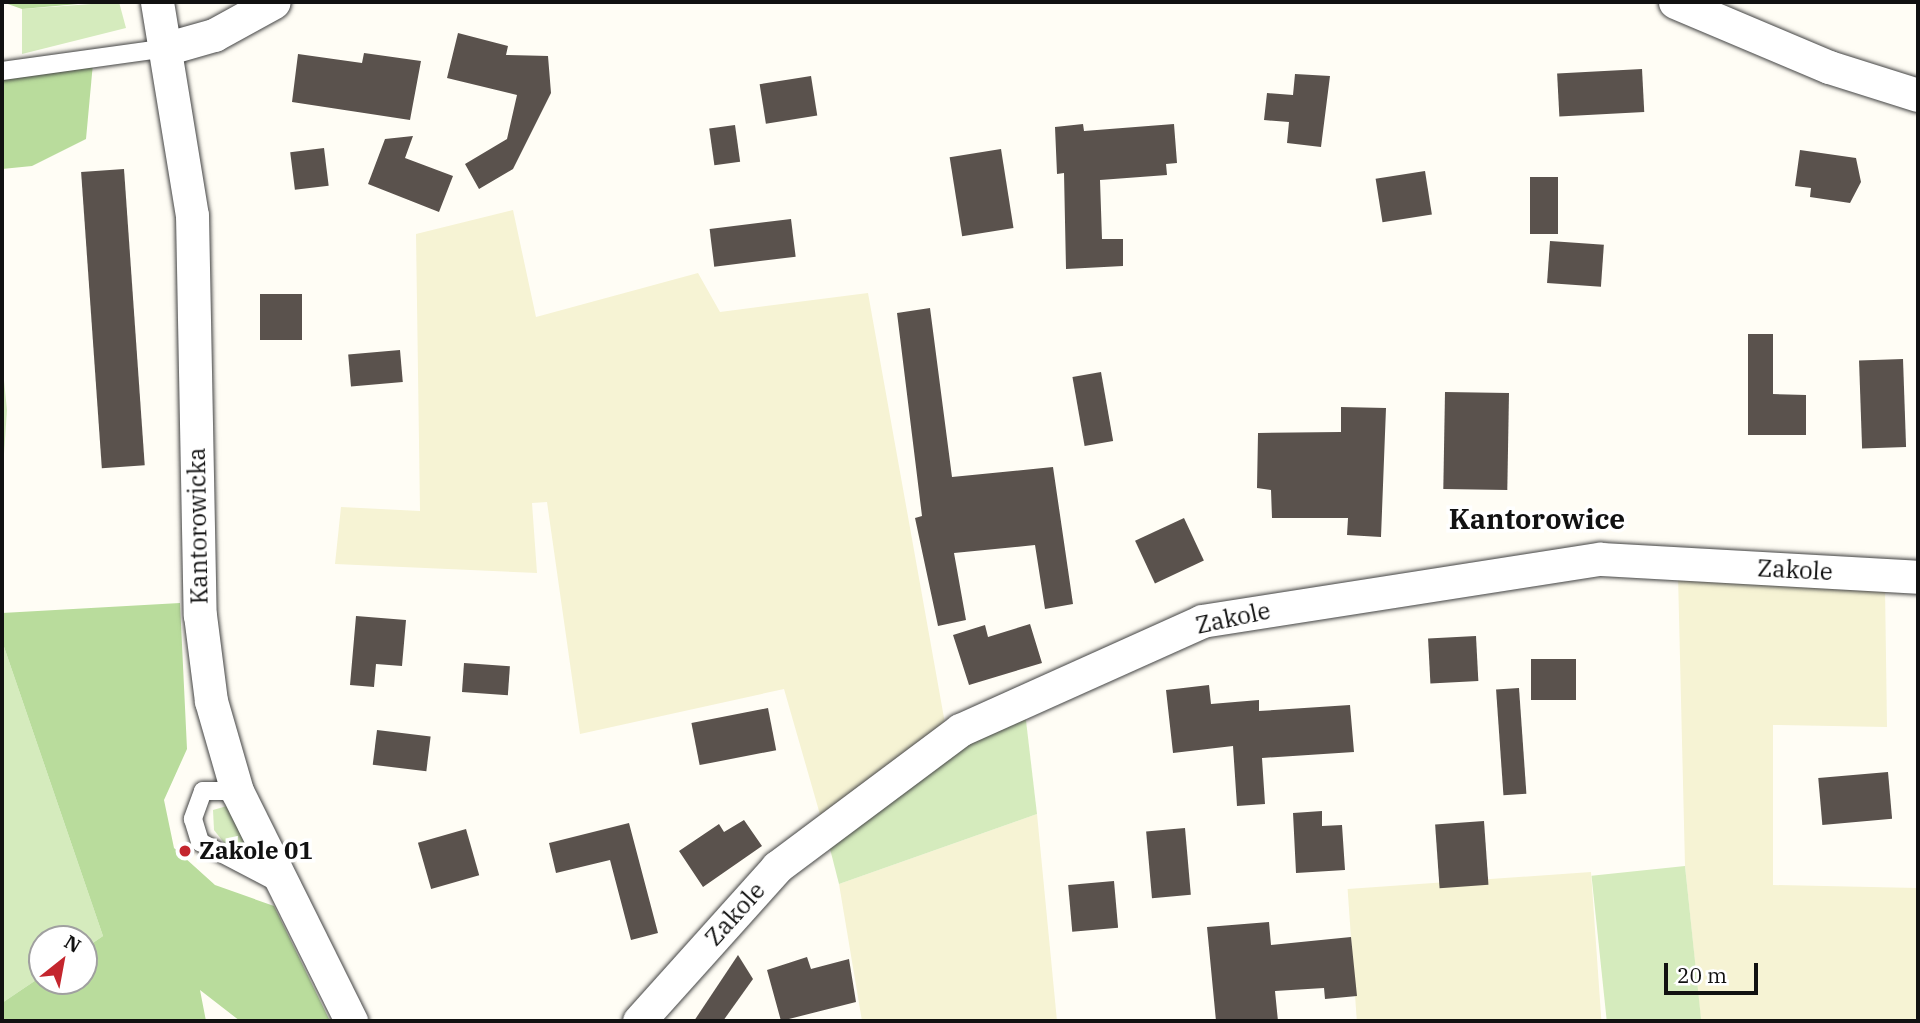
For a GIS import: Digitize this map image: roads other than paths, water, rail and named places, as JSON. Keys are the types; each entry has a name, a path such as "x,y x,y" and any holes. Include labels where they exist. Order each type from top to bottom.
{"street":[{"path":"161,22 214,35 274,2"},
{"path":"1675,2 1829,67 1918,95"},
{"name":"Kantorowicka","path":"161,22 192,215 200,615 211,701 237,792 278,883 351,1021"},
{"name":"Zakole","path":"639,1021 777,867 960,730 1202,621 1600,559 1918,577"}],"lane":[{"path":"2,71 161,22"},
{"path":"237,792 203,791 193,819 200,842 278,883"}],"place":[{"name":"Zakole 01","path":"185,851"}],"district":[{"name":"Kantorowice","path":"1537,519"}]}
